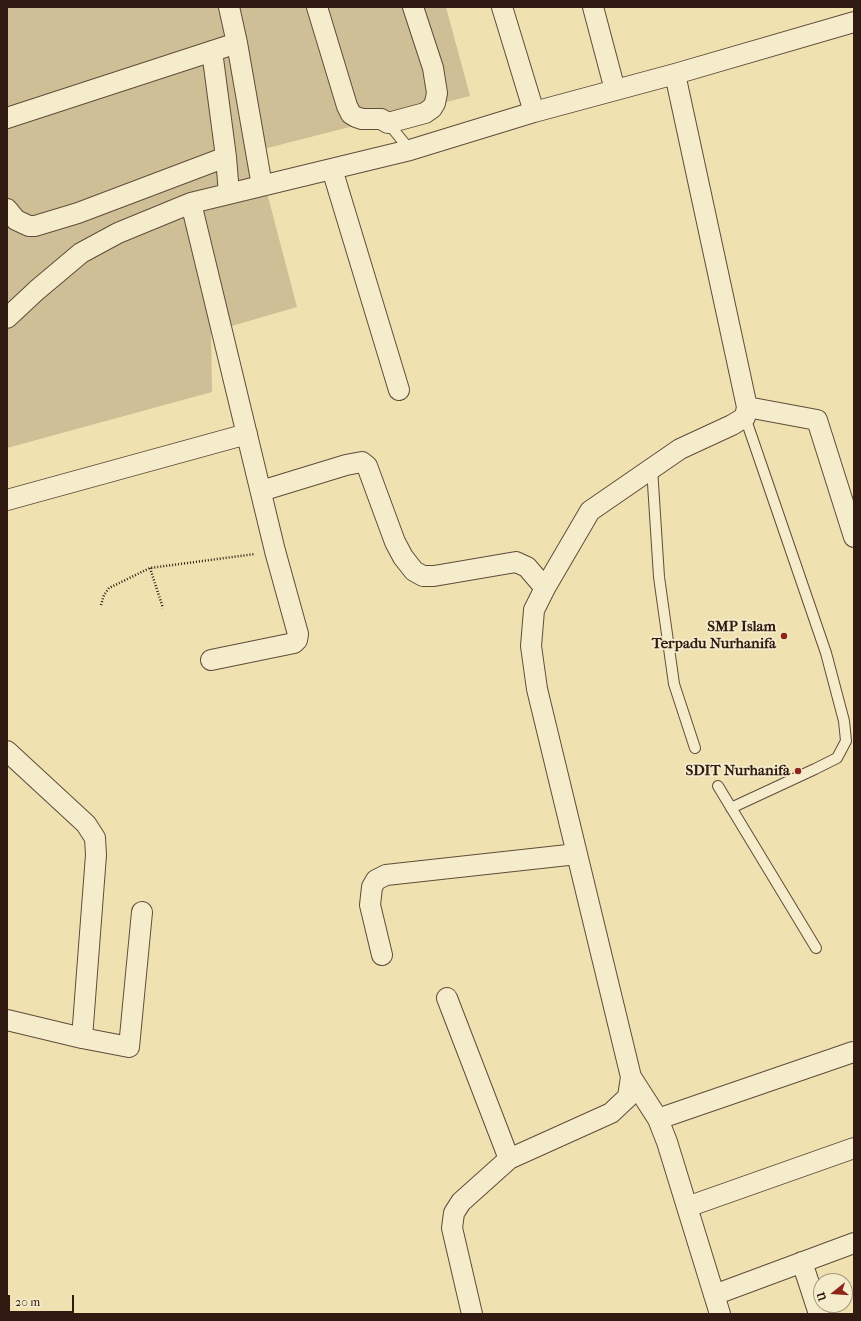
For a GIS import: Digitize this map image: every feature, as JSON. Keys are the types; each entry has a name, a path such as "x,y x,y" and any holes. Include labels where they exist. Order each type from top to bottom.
{"street":[{"path":"229,7 237,43 262,186"},
{"path":"317,7 347,106 351,114 362,120 381,119 388,122 425,112 432,108 435,103 437,93 433,68 413,7"},
{"path":"502,7 534,112"},
{"path":"593,7 615,90"},
{"path":"7,318 37,290 81,254 118,233 191,203 410,150 534,112 675,74 854,22"},
{"path":"7,118 237,43"},
{"path":"212,51 230,194"},
{"path":"675,74 746,412"},
{"path":"7,209 16,220 29,226 35,226 78,213 226,157"},
{"path":"332,168 399,390"},
{"path":"191,203 275,551 298,634 297,640 294,643 211,660"},
{"path":"720,1314 667,1142 658,1119 631,1077 537,689 531,646 534,610 545,588 590,511 680,449 732,425 746,412 817,420 854,537"},
{"path":"7,500 247,434"},
{"path":"261,491 346,465 362,462 367,466 395,542 403,557 414,571 423,576 434,576 516,562 527,567 545,588"},
{"path":"7,751 86,824 95,838 96,855 82,1038"},
{"path":"382,955 370,905 372,887 376,880 386,875 577,854"},
{"path":"7,1020 82,1038 129,1047 142,912"},
{"path":"447,998 509,1159"},
{"path":"658,1119 853,1052"},
{"path":"472,1314 452,1228 454,1213 460,1202 509,1159 611,1113 628,1097 631,1077"},
{"path":"687,1207 854,1148"},
{"path":"714,1295 854,1243"},
{"path":"802,1262 819,1314"}],"lane":[{"path":"388,122 410,150"},
{"path":"730,808 815,770 837,758 846,741 844,721 826,653 746,412"},
{"path":"652,468 659,576 674,684 695,748"},
{"path":"718,786 816,948"}],"path":[{"path":"101,605 104,595 109,588 150,568 275,551"},
{"path":"150,568 163,608"}],"shaded area":[{"path":"7,7 446,7 470,96 256,151 297,307 211,332 212,392 7,448"}],"place":[{"name":"SMP Islam Terpadu Nurhanifa","path":"784,636"},
{"name":"SDIT Nurhanifa","path":"798,771"}]}
